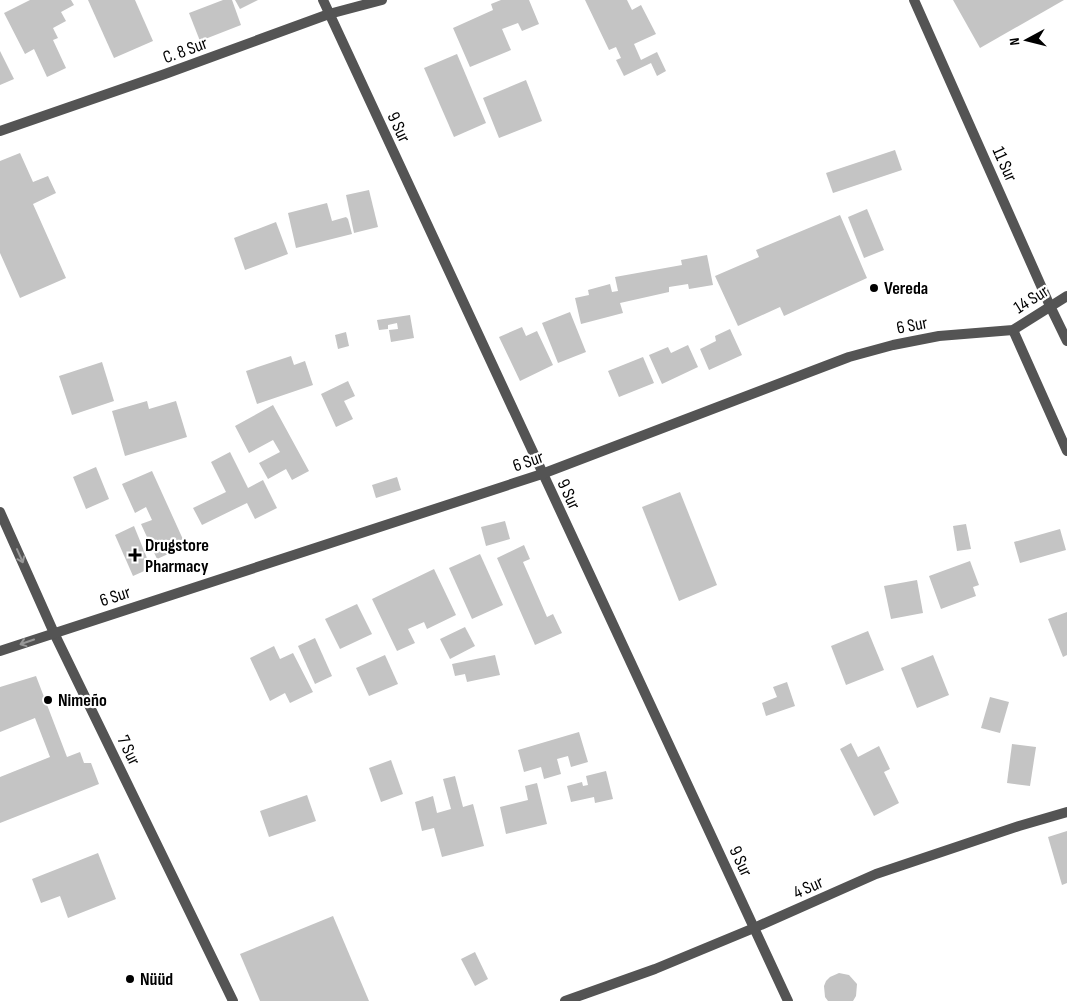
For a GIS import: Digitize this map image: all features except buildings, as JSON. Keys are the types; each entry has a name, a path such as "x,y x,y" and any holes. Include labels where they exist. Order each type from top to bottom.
{"street":[{"name":"9 Sur","path":"322,0 788,1001"},
{"name":"C. 8 Sur","path":"0,132 329,14 382,0"},
{"name":"11 Sur","path":"914,0 1067,341"},
{"name":"14 Sur","path":"1013,330 1067,296"},
{"name":"6 Sur","path":"0,651 542,474 849,357 893,345 939,336 1013,330"},
{"path":"1013,330 1067,451"},
{"name":"7 Sur","path":"0,512 54,633 233,1001"},
{"name":"4 Sur","path":"565,1001 655,969 876,874 1019,826 1067,812"}],"place":[{"name":"Vereda","path":"874,288"},
{"name":"Drugstore Pharmacy","path":"135,555"},
{"name":"Nimeño","path":"48,700"},
{"name":"Nüüd","path":"130,979"}]}
